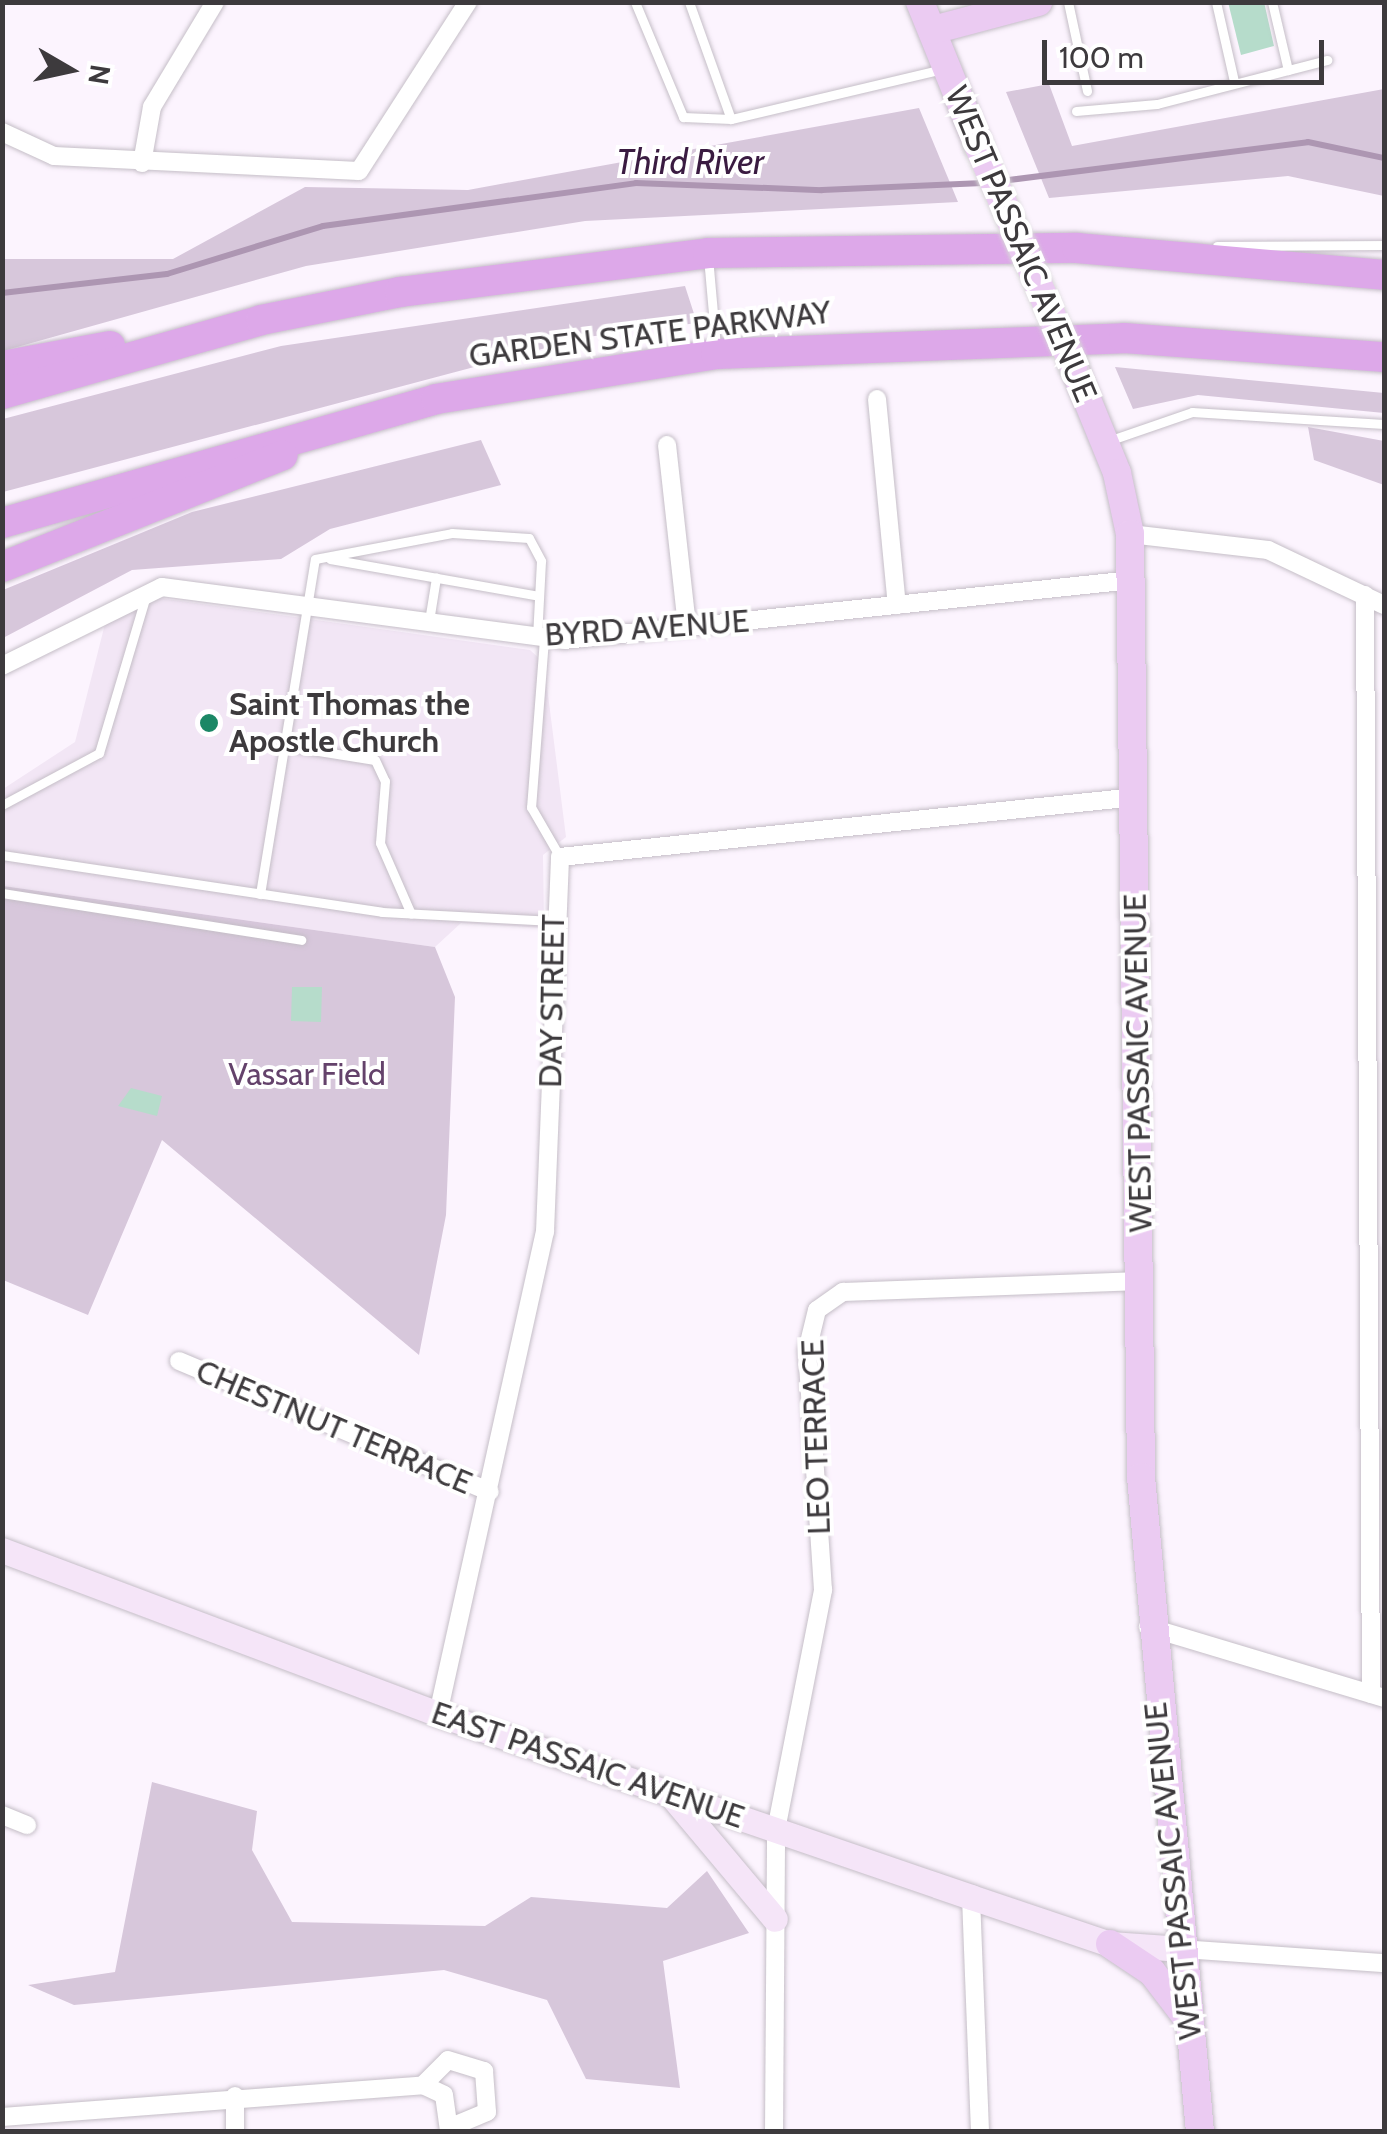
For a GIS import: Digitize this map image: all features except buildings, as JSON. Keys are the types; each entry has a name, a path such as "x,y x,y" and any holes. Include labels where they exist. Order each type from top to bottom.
{"highway":[{"name":"GARDEN STATE PARKWAY","path":"2,394 261,320 500,275 708,253 1077,248 1384,275"},
{"path":"2,366 261,320"},
{"name":"GARDEN STATE PARKWAY","path":"2,523 436,399 716,354 986,338 1261,346 1384,358"},
{"path":"2,566 436,399"}],"main road":[{"name":"WEST PASSAIC AVENUE","path":"920,2 1106,442 1130,534 1148,1627 1200,2132"},
{"path":"933,30 1038,2"},
{"name":"EAST PASSAIC AVENUE","path":"2,1550 438,1714 971,1898 1110,1944 1182,1949"},
{"path":"670,1794 775,1919"},
{"path":"1110,1944 1152,1972 1189,2022"}],"street":[{"path":"142,163 152,107 215,2"},
{"path":"2,132 54,156 142,163 368,168 468,2"},
{"path":"877,399 898,605"},
{"path":"667,445 687,627"},
{"path":"1130,534 1268,550 1384,605"},
{"name":"BYRD AVENUE","path":"2,666 146,592 191,586 540,638 687,627 1132,580"},
{"path":"1148,1627 1378,1696 1365,594"},
{"path":"560,857 1136,797"},
{"name":"DAY STREET","path":"438,1714 545,1232 554,921 560,857"},
{"name":"LEO TERRACE","path":"774,2132 776,1830 823,1590 807,1351 817,1310 843,1292 1140,1281"},
{"name":"CHESTNUT TERRACE","path":"179,1362 490,1492"},
{"path":"2,1815 26,1825"},
{"path":"971,1898 980,2132"},
{"path":"1182,1949 1384,1962"},
{"path":"14,2121 235,2096 423,2084 444,2095 449,2130 487,2112 484,2071 448,2060 423,2084"},
{"path":"235,2096 235,2132"}],"lane":[{"path":"635,2 683,116 731,120 946,68"},
{"path":"689,2 731,120"},
{"path":"1068,2 1087,90"},
{"path":"1216,2 1234,82"},
{"path":"1272,2 1288,70"},
{"path":"1076,111 1130,110 1326,60"},
{"path":"1077,248 1384,244"},
{"path":"708,253 716,354"},
{"path":"1261,346 1384,372"},
{"path":"1106,442 1192,412 1284,411 1384,424"},
{"path":"260,894 312,564 322,558 452,533 530,538 540,550 540,638 531,806 560,857"},
{"path":"322,558 539,596"},
{"path":"428,622 436,578"},
{"path":"2,805 99,753 146,592"},
{"path":"281,745 375,760 385,780 380,842 412,914"},
{"path":"2,855 412,914 554,921"},
{"path":"2,893 301,940"}],"shaded area":[{"path":"152,597 530,650 544,663 566,837 543,855 544,928 461,923 435,947 3,886 3,789 75,742 106,620"}],"green space":[{"path":"1049,84 1072,146 1384,89 1384,196 1288,176 1049,198 1006,92"},
{"path":"919,108 958,202 585,221 306,266 3,351 3,259 173,259 305,187 468,190"},
{"path":"685,286 697,323 587,337 3,492 3,419 281,346"},
{"path":"1115,367 1384,393 1384,413 1198,395 1133,409"},
{"path":"1308,427 1384,441 1384,485 1314,460"},
{"path":"481,440 501,485 330,529 281,559 132,570 3,638 3,590 192,512"},
{"name":"Vassar Field","path":"3,886 435,947 455,997 446,1215 419,1355 162,1140 88,1315 3,1280"},
{"path":"152,1782 257,1811 252,1850 292,1922 485,1926 531,1897 667,1908 707,1871 749,1933 663,1961 680,2088 586,2079 547,2000 444,1970 74,2005 28,1985 115,1972"}],"waterway":[{"name":"Third River","path":"1001,181 1308,142 1384,158"},
{"name":"Third River","path":"2,293 167,274 323,226 636,183 822,190 983,183"}],"place":[{"name":"Saint Thomas the Apostle Church","path":"209,723"}]}
